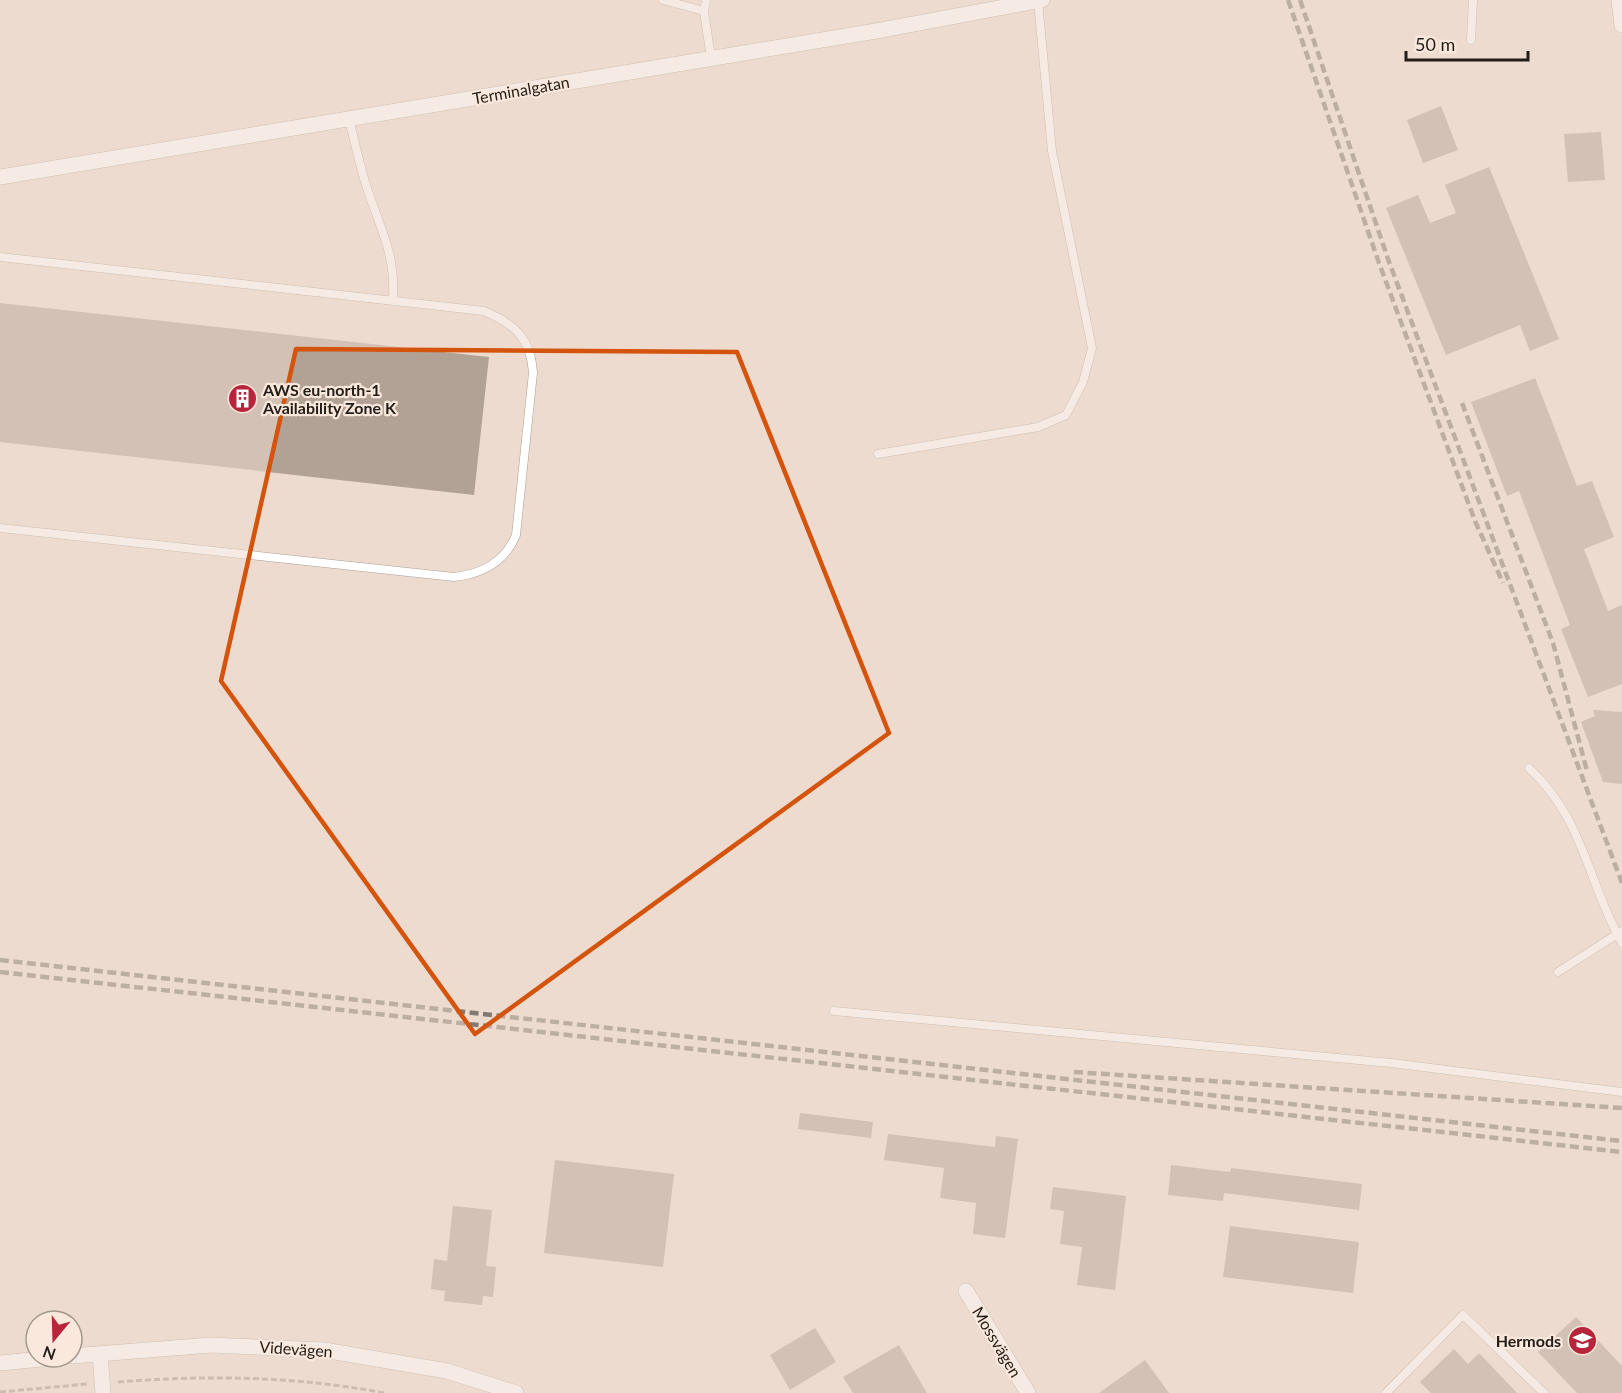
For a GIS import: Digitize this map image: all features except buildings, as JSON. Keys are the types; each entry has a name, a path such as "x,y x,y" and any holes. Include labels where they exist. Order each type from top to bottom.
{"street":[{"name":"Terminalgatan","path":"0,177 876,31 1040,0"},
{"path":"1619,0 1622,25"},
{"name":"Mossvägen","path":"966,1292 1028,1393"},
{"name":"Videvägen","path":"84,1355 211,1345 324,1350 447,1371 516,1393"},
{"path":"100,1354 102,1388"},
{"path":"0,1363 24,1361"}],"lane":[{"path":"663,0 704,11"},
{"path":"706,0 704,11 711,58"},
{"path":"878,454 1038,427 1066,415 1083,382 1092,348 1052,151 1040,0"},
{"path":"1471,40 1473,0"},
{"path":"349,119 366,183 392,256 393,301"},
{"path":"0,257 484,311 514,326 527,342 532,356 533,373 516,535 511,548 486,569 474,575 454,577 0,528"},
{"path":"1529,768 1560,802 1575,829 1622,943"},
{"path":"1558,972 1619,932"},
{"path":"834,1011 1391,1063 1622,1092"},
{"path":"1386,1393 1463,1315 1544,1393"}],"path":[{"path":"0,1392 102,1388 184,1377 271,1378 384,1393"}],"highlighted area":[{"path":"296,349 737,352 889,733 475,1034 221,681"}],"railway":[{"path":"1288,0 1379,263 1475,521 1503,583"},
{"path":"1300,0 1388,259 1622,883"},
{"path":"1462,403 1553,643 1587,771"},
{"path":"0,960 1622,1141"},
{"path":"0,972 1622,1152"},
{"path":"1074,1072 1622,1108"}],"place":[{"name":"AWS eu-north-1 Availability Zone K","path":"242,399"},
{"name":"Hermods","path":"1582,1341"}]}
